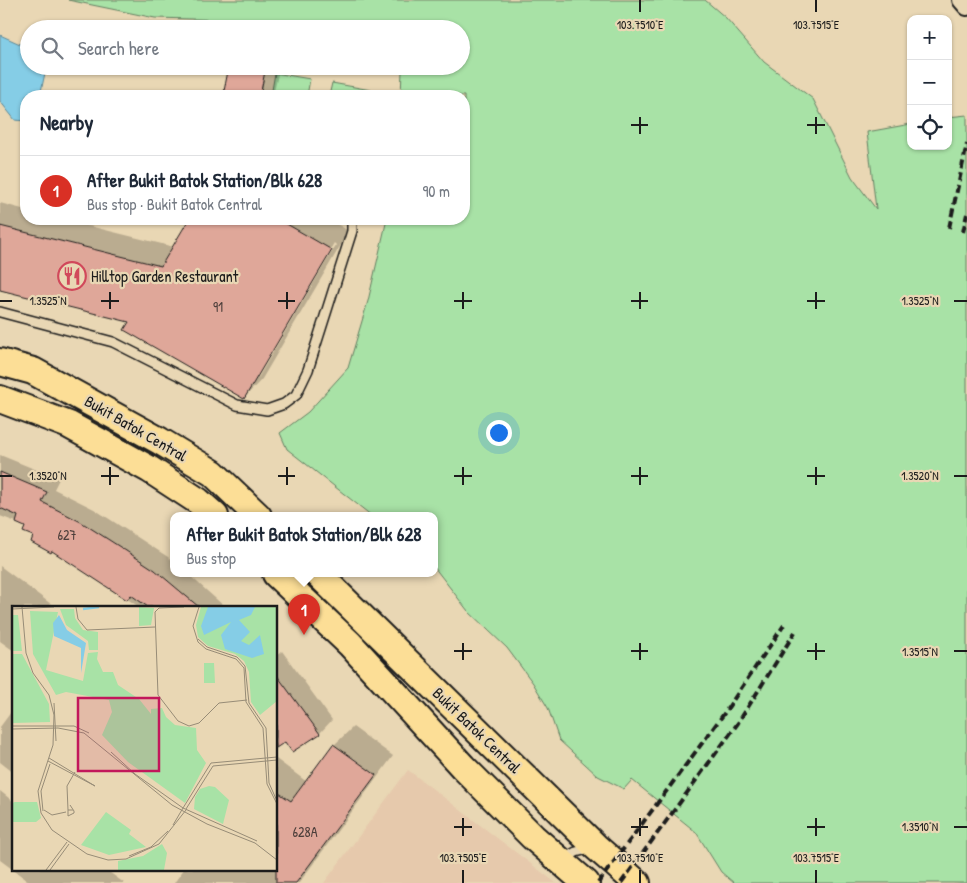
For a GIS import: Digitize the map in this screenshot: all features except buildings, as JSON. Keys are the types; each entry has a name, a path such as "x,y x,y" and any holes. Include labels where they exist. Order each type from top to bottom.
{"main road":[{"name":"Bukit Batok Central","path":"0,362 32,371 160,441 213,473 254,512"},
{"name":"Bukit Batok Central","path":"0,399 69,425 149,469 198,501 210,512"},
{"name":"Bukit Batok Central","path":"279,577 350,644 462,766 533,837 586,883"},
{"name":"Bukit Batok Central","path":"321,577 596,847 637,883"}],"street":[{"path":"961,0 967,7"}],"lane":[{"path":"0,312 113,342 237,405 267,410 284,404 296,395 308,370 352,231 352,225"},
{"path":"560,861 576,852 596,847"}],"shaded area":[{"path":"408,770 556,883 324,883"}],"green space":[{"path":"68,0 705,0 726,18 764,62 813,99 852,177 876,209 867,132 907,125 907,150 952,150 952,117 967,115 967,883 734,883 721,872 696,832 632,780 624,789 598,776 559,740 548,708 533,683 507,648 468,611 438,572 438,512 367,512 287,449 280,433 308,412 348,368 368,301 386,225 470,225 470,90 401,90 402,75 470,75 470,20 227,20 155,18"},
{"path":"275,75 310,79 308,90 272,90"},
{"path":"332,83 371,90 330,90"}],"water":[{"path":"0,35 20,44 20,75 45,75 41,90 20,90 20,120 15,120 0,101"}],"railway":[{"path":"949,228 967,144"},
{"path":"963,232 967,214"},
{"path":"598,883 723,715 784,625"},
{"path":"621,883 738,723 795,632"}],"place":[{"name":"Hilltop Garden Restaurant","path":"72,276"},
{"name":"After Bukit Batok Station/Blk 628","path":"304,635"}]}
